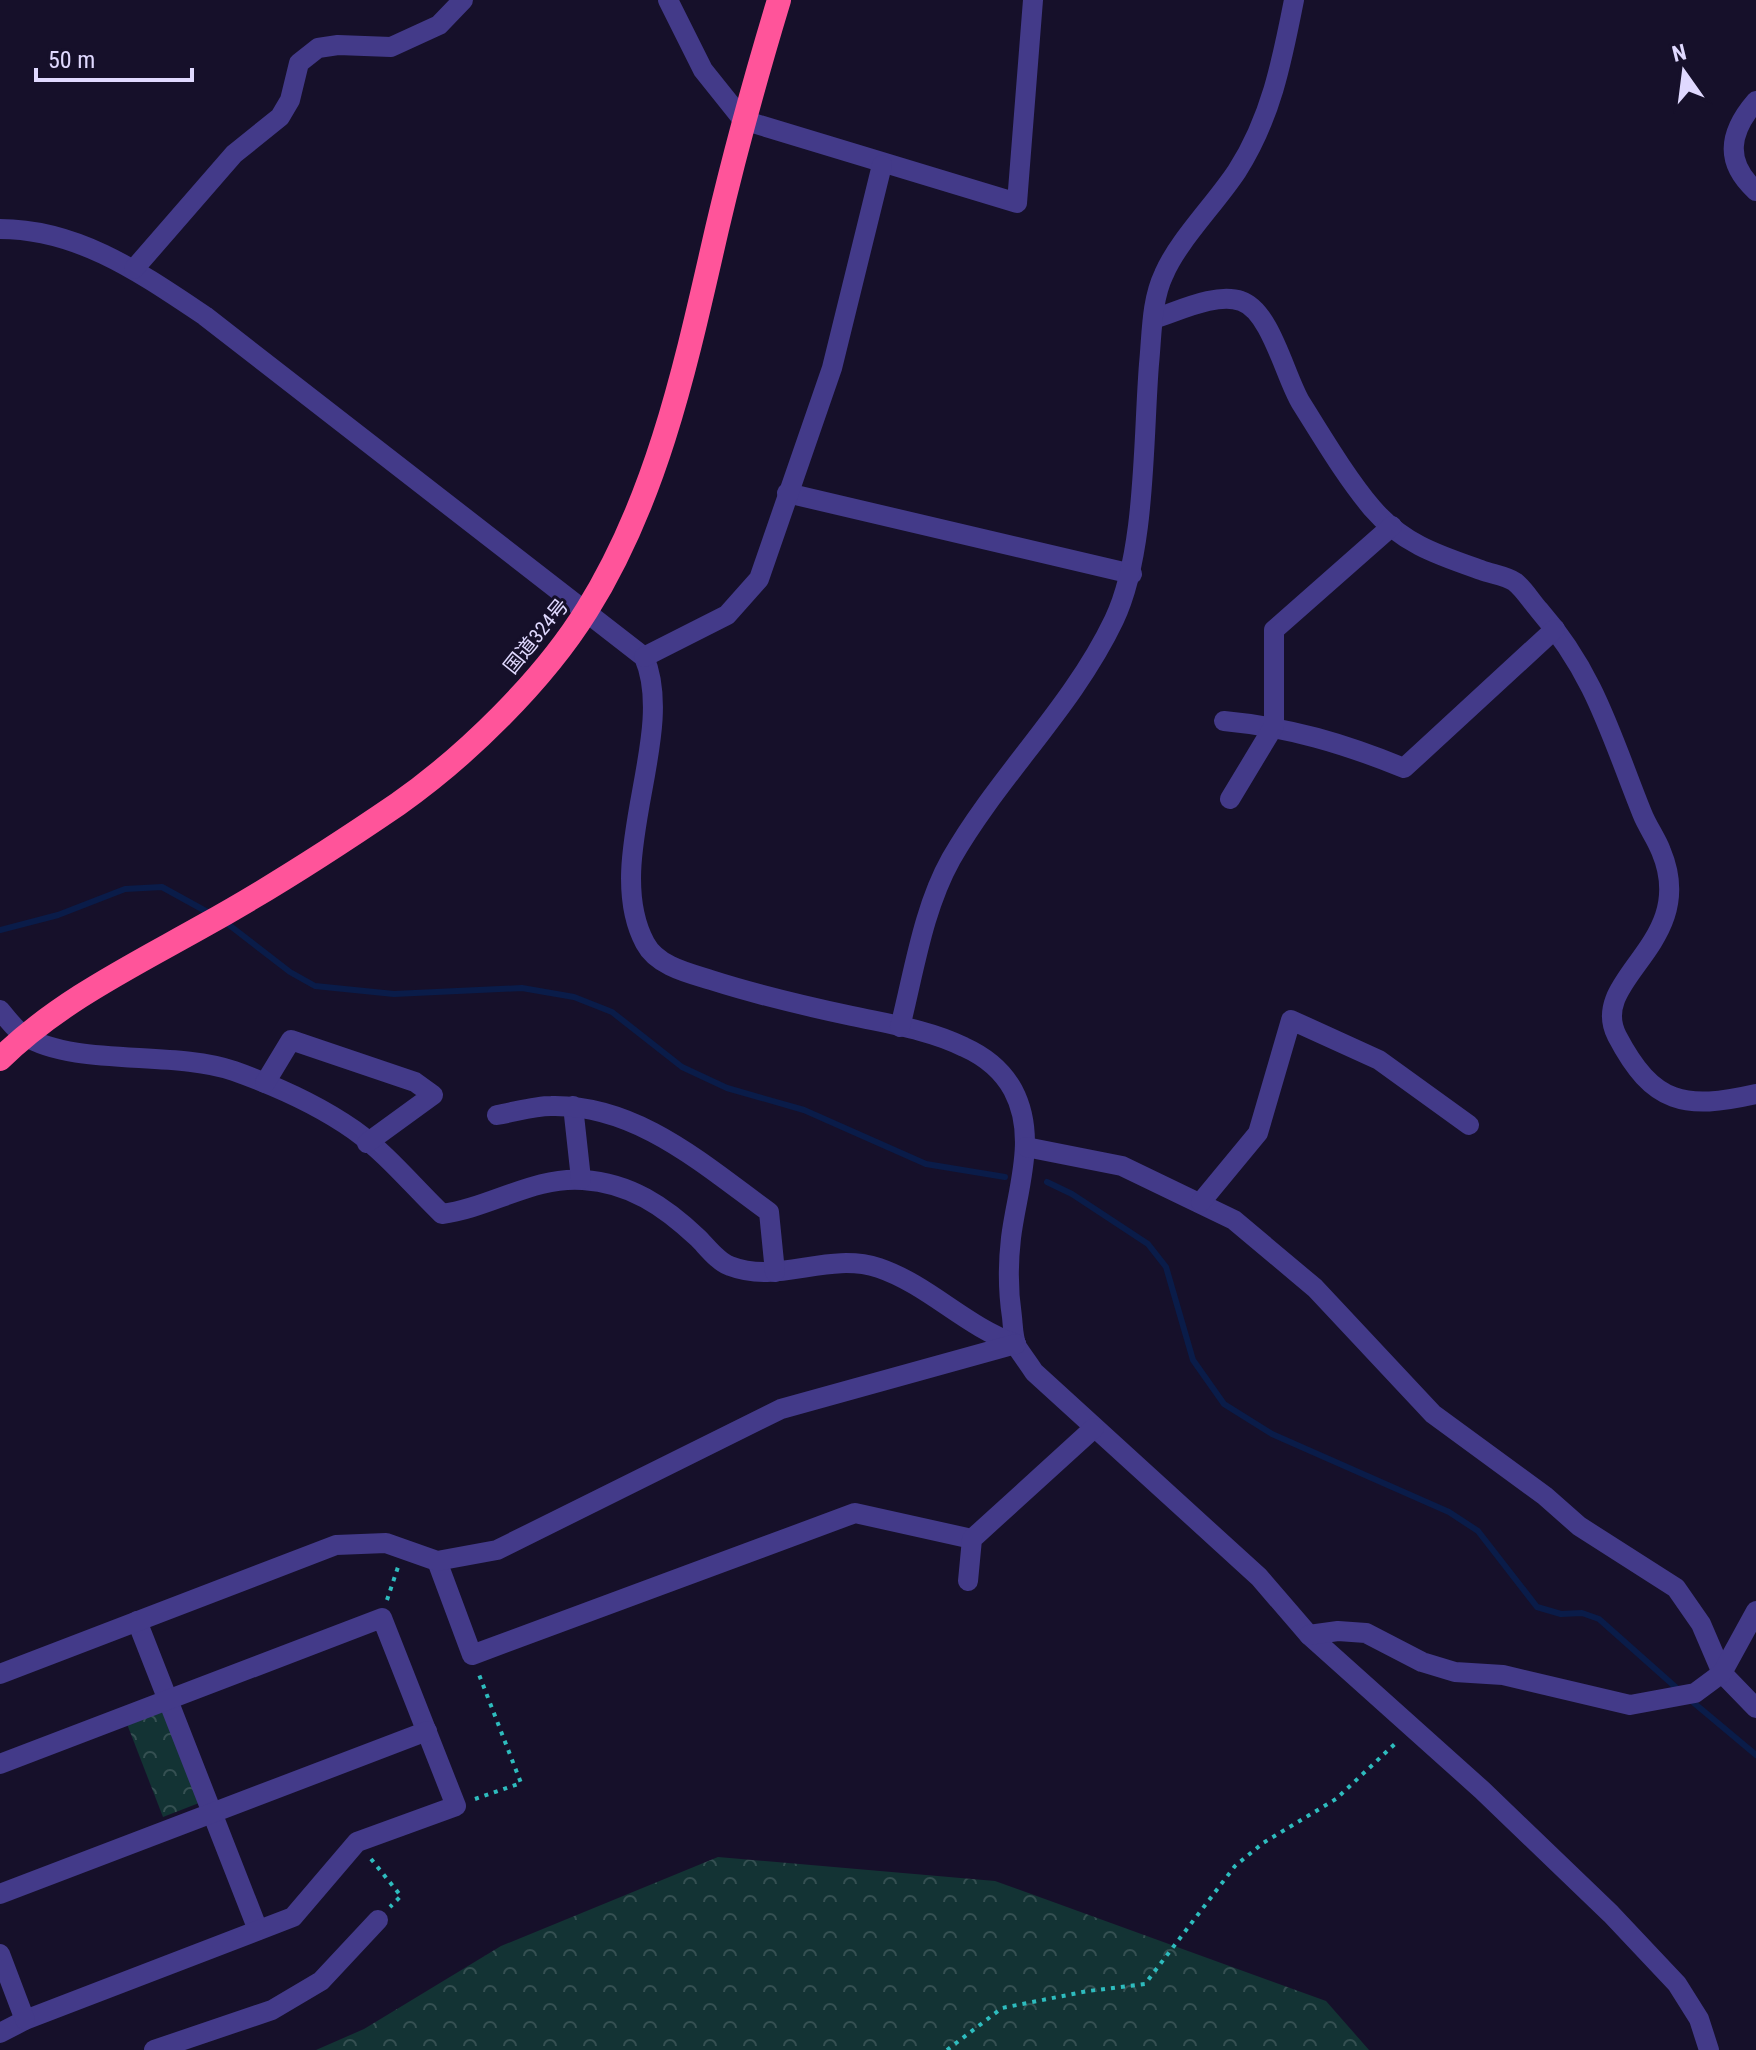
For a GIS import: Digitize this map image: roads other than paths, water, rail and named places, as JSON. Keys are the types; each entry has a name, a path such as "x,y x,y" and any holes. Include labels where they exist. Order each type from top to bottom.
{"highway":[{"name":"国道324号","path":"0,1059 24,1036 114,974 260,894 401,802 471,744 533,679 586,612 612,566 677,399 743,120 779,0"}],"street":[{"path":"134,269 234,154 280,117 290,100 299,63 318,48 338,45 391,47 439,25 463,0"},
{"path":"668,0 703,70 743,120 882,165 1017,203 1033,0"},
{"path":"900,1027 932,902 949,863 977,815 1069,697 1114,621 1132,574 1153,319 1164,274 1238,169 1260,128 1277,85 1294,0"},
{"path":"1756,101 1738,121 1733,138 1740,171 1756,191"},
{"path":"644,657 727,615 759,579 832,368 882,165"},
{"path":"0,229 25,229 71,239 134,269 205,316 644,657 652,673 655,703 640,789 632,873 636,925 647,947 672,968 769,998 900,1027 962,1046 993,1064 1012,1088 1022,1111 1026,1147 1011,1239 1009,1283 1016,1344 1034,1372 1259,1577 1309,1635 1412,1726 1611,1914 1677,1984 1699,2019 1709,2050"},
{"path":"1153,319 1221,299 1239,300 1252,308 1263,320 1299,400 1373,509 1415,547 1514,582 1555,629 1594,688 1644,817 1662,852 1672,896 1652,947 1617,990 1610,1009 1616,1034 1653,1087 1685,1103 1756,1094"},
{"path":"787,493 1132,574"},
{"path":"1230,799 1274,726 1274,630 1392,526"},
{"path":"1224,721 1274,726 1341,743 1404,768 1555,629"},
{"path":"0,1010 24,1036 84,1054 146,1056 230,1070 293,1094 355,1131 442,1214 547,1183 581,1179 629,1188 673,1215 727,1265 750,1271 775,1272 842,1260 878,1268 896,1275 986,1334 1016,1344"},
{"path":"1201,1202 1258,1133 1291,1020 1379,1060 1469,1125"},
{"path":"265,1083 291,1040 415,1082 433,1095 367,1143"},
{"path":"497,1115 548,1105 573,1106 625,1119 665,1138 769,1212 775,1272"},
{"path":"573,1106 581,1179"},
{"path":"1026,1147 1122,1166 1234,1220 1315,1288 1433,1414 1545,1496 1579,1526 1676,1588 1701,1624 1722,1673 1756,1708"},
{"path":"0,1674 336,1545 386,1543 437,1561 497,1550 781,1409 1016,1344"},
{"path":"968,1581 972,1539 1094,1428"},
{"path":"437,1561 472,1655 855,1513 972,1539"},
{"path":"1309,1635 1338,1631 1366,1633 1422,1662 1455,1672 1503,1675 1630,1705 1695,1693 1722,1673 1756,1611"},
{"path":"0,1764 382,1618 456,1806 357,1842 293,1917 25,2020 0,2033"},
{"path":"137,1621 258,1930"},
{"path":"0,1894 427,1731"},
{"path":"154,2050 272,2010 321,1981 378,1920"},
{"path":"0,1954 25,2020"}],"waterway":[{"path":"0,930 58,915 125,889 162,887 211,914"},
{"path":"224,921 290,972 315,986 394,994 522,988 574,997 612,1012 682,1067 727,1088 804,1110 926,1164 1005,1177"},
{"path":"1047,1182 1072,1194 1148,1244 1166,1267 1193,1360 1224,1404 1272,1434 1449,1512 1478,1531 1537,1607 1561,1614 1582,1613 1599,1619 1680,1691"},
{"path":"1688,1698 1756,1755"}]}
